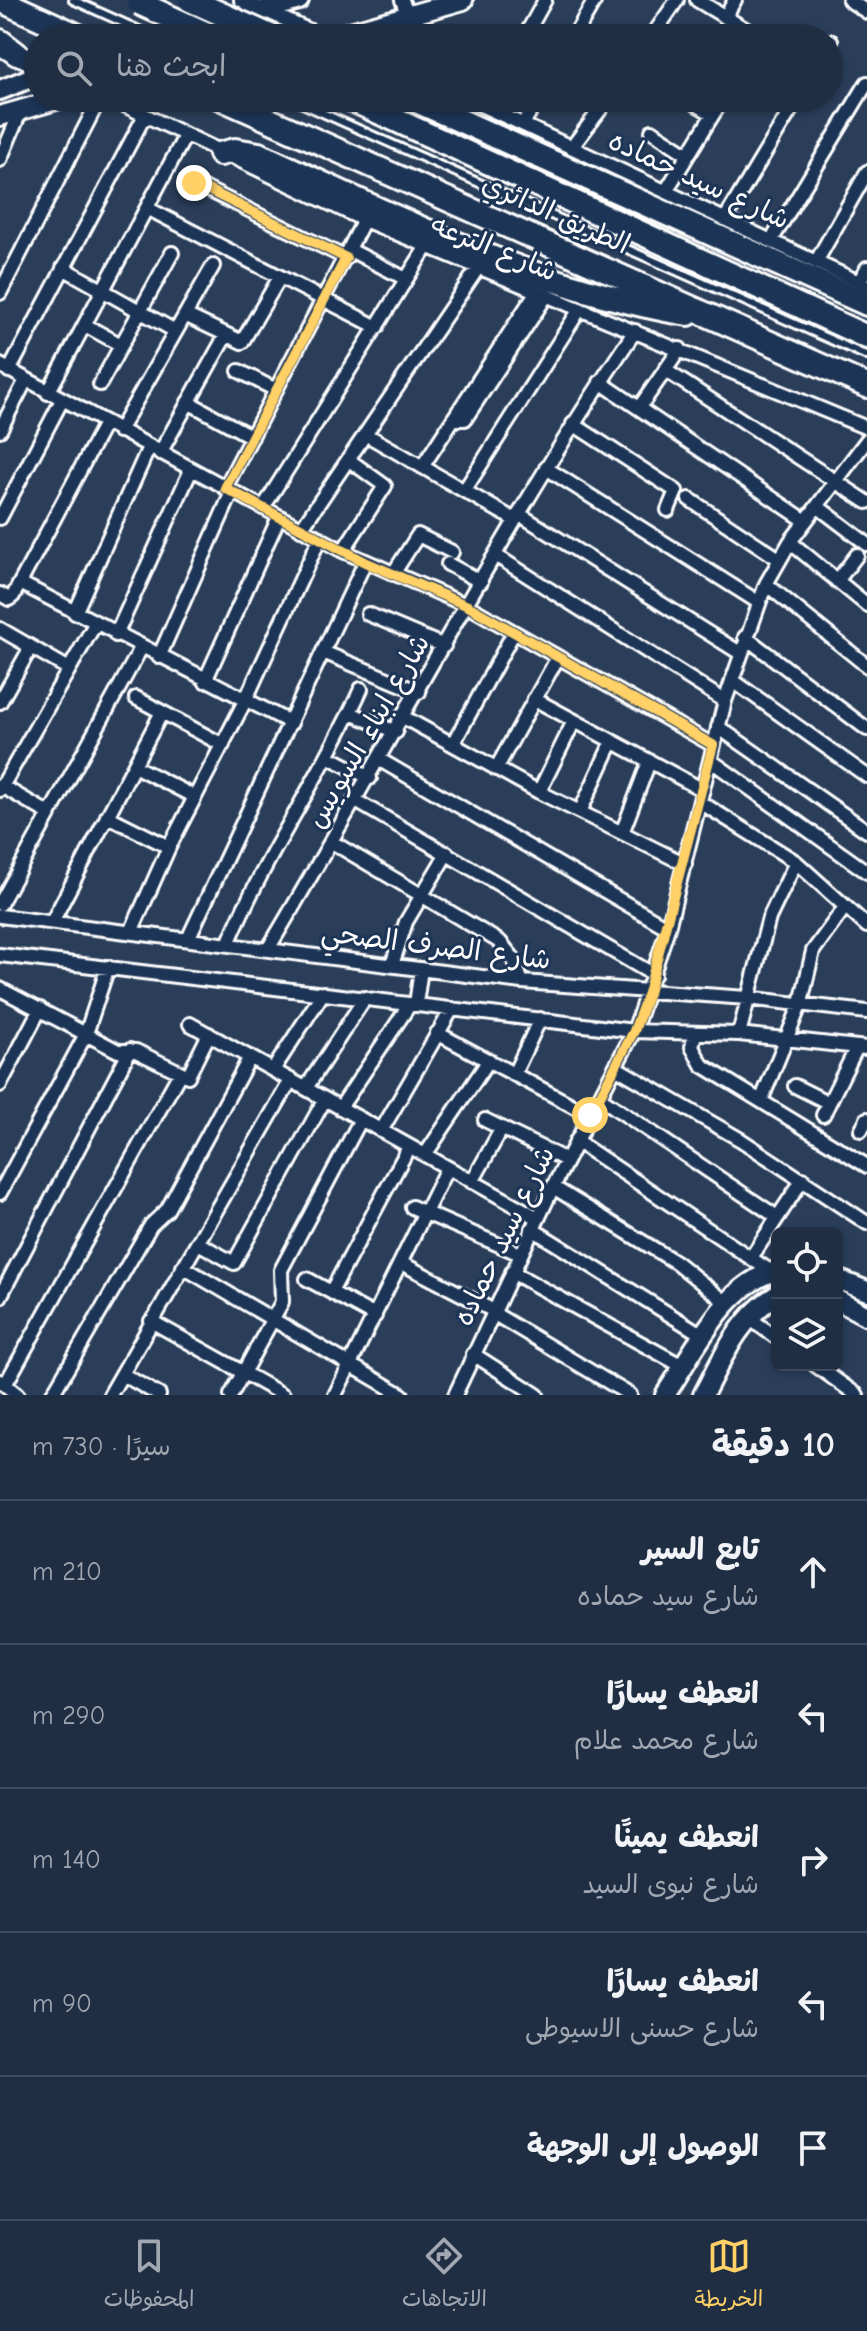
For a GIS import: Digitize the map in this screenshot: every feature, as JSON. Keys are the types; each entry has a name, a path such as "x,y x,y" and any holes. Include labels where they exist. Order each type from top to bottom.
{"highway":[{"path":"0,0 52,24"},
{"path":"190,0 244,24"},
{"path":"135,2 184,24"},
{"name":"الطريق الدائري","path":"253,112 867,386"},
{"name":"الطريق الدائري","path":"378,112 867,337"},
{"name":"الطريق الدائري","path":"441,112 867,304"},
{"path":"220,154 235,150 259,154 559,283 631,304 719,319"}],"street":[{"path":"241,0 298,24"},
{"path":"207,24 259,6 299,0"},
{"path":"364,24 405,8 463,0"},
{"path":"532,24 545,0"},
{"path":"581,24 595,0"},
{"path":"660,24 677,0"},
{"path":"697,0 737,24"},
{"path":"725,17 735,0"},
{"path":"849,0 867,12"},
{"path":"6,47 24,57"},
{"path":"0,90 24,81"},
{"path":"771,241 867,83"},
{"path":"0,116 24,109"},
{"path":"0,160 21,110"},
{"path":"0,293 93,112"},
{"name":"شارع الترعه","path":"135,112 364,220 867,428"},
{"name":"شارع سيد حماده","path":"504,112 523,124 863,284"},
{"path":"523,124 530,112"},
{"path":"572,147 598,112"},
{"path":"666,191 713,114 710,112"},
{"path":"725,219 790,112"},
{"path":"144,117 5,368 343,551 468,606 713,745"},
{"path":"652,131 687,154"},
{"path":"48,393 185,136"},
{"path":"816,262 867,172"},
{"path":"194,183 406,279"},
{"path":"147,208 377,327"},
{"path":"159,657 252,437 364,220"},
{"path":"263,508 427,246"},
{"path":"100,384 172,253"},
{"path":"119,431 213,266"},
{"path":"63,268 175,331"},
{"path":"301,529 478,268"},
{"path":"863,284 867,268"},
{"path":"185,315 244,341 280,277"},
{"path":"422,467 453,419 465,419 542,293"},
{"path":"464,491 580,309"},
{"path":"85,325 121,345"},
{"name":"شارع ابناء السويس","path":"268,949 405,718 546,468 635,331"},
{"path":"75,613 155,450 188,402 226,335"},
{"path":"639,408 680,349"},
{"path":"665,370 867,502"},
{"path":"239,371 276,390"},
{"path":"0,430 26,380"},
{"path":"600,382 806,521"},
{"path":"0,518 62,400"},
{"path":"188,402 252,437"},
{"path":"0,594 11,598 105,423"},
{"path":"573,424 676,491 668,510"},
{"path":"367,435 464,491 517,517 740,653"},
{"name":"شارع سيد حماده","path":"455,1395 566,1160 634,1031 668,928 725,701 758,602 790,542 867,440"},
{"path":"343,551 385,486 349,460"},
{"path":"546,468 758,602"},
{"path":"116,635 191,470"},
{"path":"689,499 779,559"},
{"path":"817,506 867,544"},
{"path":"205,681 279,517"},
{"path":"393,574 418,535 481,582"},
{"path":"131,932 169,847 245,701 320,538"},
{"path":"790,542 867,605"},
{"path":"495,555 725,701"},
{"path":"837,581 857,555"},
{"path":"188,939 365,562"},
{"path":"20,583 291,723"},
{"path":"766,584 867,666"},
{"path":"368,614 444,646"},
{"path":"48,813 1,787 95,624"},
{"path":"0,629 69,669"},
{"path":"453,744 514,632"},
{"path":"745,637 867,729"},
{"path":"0,702 31,647"},
{"path":"0,904 141,648"},
{"path":"323,652 419,692"},
{"path":"496,769 558,657"},
{"path":"732,680 867,776"},
{"path":"228,944 262,870 329,757 361,689"},
{"path":"136,698 223,745"},
{"path":"534,699 649,762 701,796 796,862 867,926"},
{"path":"52,922 162,712"},
{"path":"350,713 396,732"},
{"path":"405,718 539,792 685,864"},
{"path":"539,792 574,721"},
{"path":"718,727 867,831"},
{"path":"580,812 612,742"},
{"path":"329,757 370,778"},
{"path":"380,760 668,928"},
{"path":"710,760 867,872"},
{"path":"622,833 649,762"},
{"path":"134,766 195,797"},
{"path":"356,801 654,975"},
{"path":"107,816 169,847"},
{"path":"332,842 500,942 513,958 522,982"},
{"path":"392,965 401,932 447,853"},
{"path":"739,1034 769,918 796,862"},
{"path":"761,1101 801,1003 813,951 845,907"},
{"name":"شارع الصرف الصحي","path":"0,916 522,982 747,998 867,1012"},
{"path":"0,955 634,1031 739,1034 862,1048 826,1109 795,1086"},
{"path":"0,1193 86,1034 108,967"},
{"path":"340,1108 413,1004 421,969"},
{"path":"0,989 118,1051 130,1050 180,1073 191,1075 209,1034"},
{"path":"273,1070 323,993"},
{"path":"306,1088 365,998"},
{"path":"0,1085 40,1009"},
{"path":"381,1131 452,1009"},
{"path":"514,1074 540,1019"},
{"path":"190,1024 472,1182 704,1336"},
{"path":"437,1033 590,1115"},
{"path":"695,1034 692,1047 702,1065 867,1166"},
{"path":"0,1297 130,1050"},
{"path":"52,1395 151,1225 167,1210 250,1057"},
{"path":"425,1155 489,1060"},
{"path":"615,1067 803,1179 867,1223"},
{"path":"10,1390 180,1073"},
{"path":"110,1395 291,1080"},
{"path":"599,1097 777,1217"},
{"path":"198,1243 234,1263 325,1099"},
{"path":"231,1395 282,1302 281,1270 361,1119"},
{"path":"485,1120 566,1160"},
{"path":"472,1182 502,1128"},
{"path":"576,1141 771,1270"},
{"path":"331,1292 409,1147"},
{"path":"335,1395 447,1168"},
{"path":"752,1256 803,1179"},
{"path":"553,1187 677,1263 728,1304"},
{"path":"412,1207 520,1254"},
{"path":"401,1263 493,1312 630,1395"},
{"path":"183,1267 402,1395"},
{"path":"512,1272 684,1367"},
{"path":"665,1395 728,1304 756,1278 771,1274"},
{"path":"307,1279 375,1316"},
{"path":"843,1281 867,1291"},
{"path":"703,1395 725,1352 749,1318 772,1299"},
{"path":"843,1303 867,1316"},
{"path":"749,1318 771,1334"},
{"path":"151,1321 283,1395"},
{"path":"473,1354 537,1395"},
{"path":"823,1371 857,1395"},
{"path":"122,1374 159,1395"}],"lane":[{"path":"73,0 126,24"},
{"path":"318,112 622,250 867,356"}],"route":[{"path":"194,183 346,258 225,488 365,562 468,606 713,745 685,864 648,993 634,1031 590,1115"}]}
